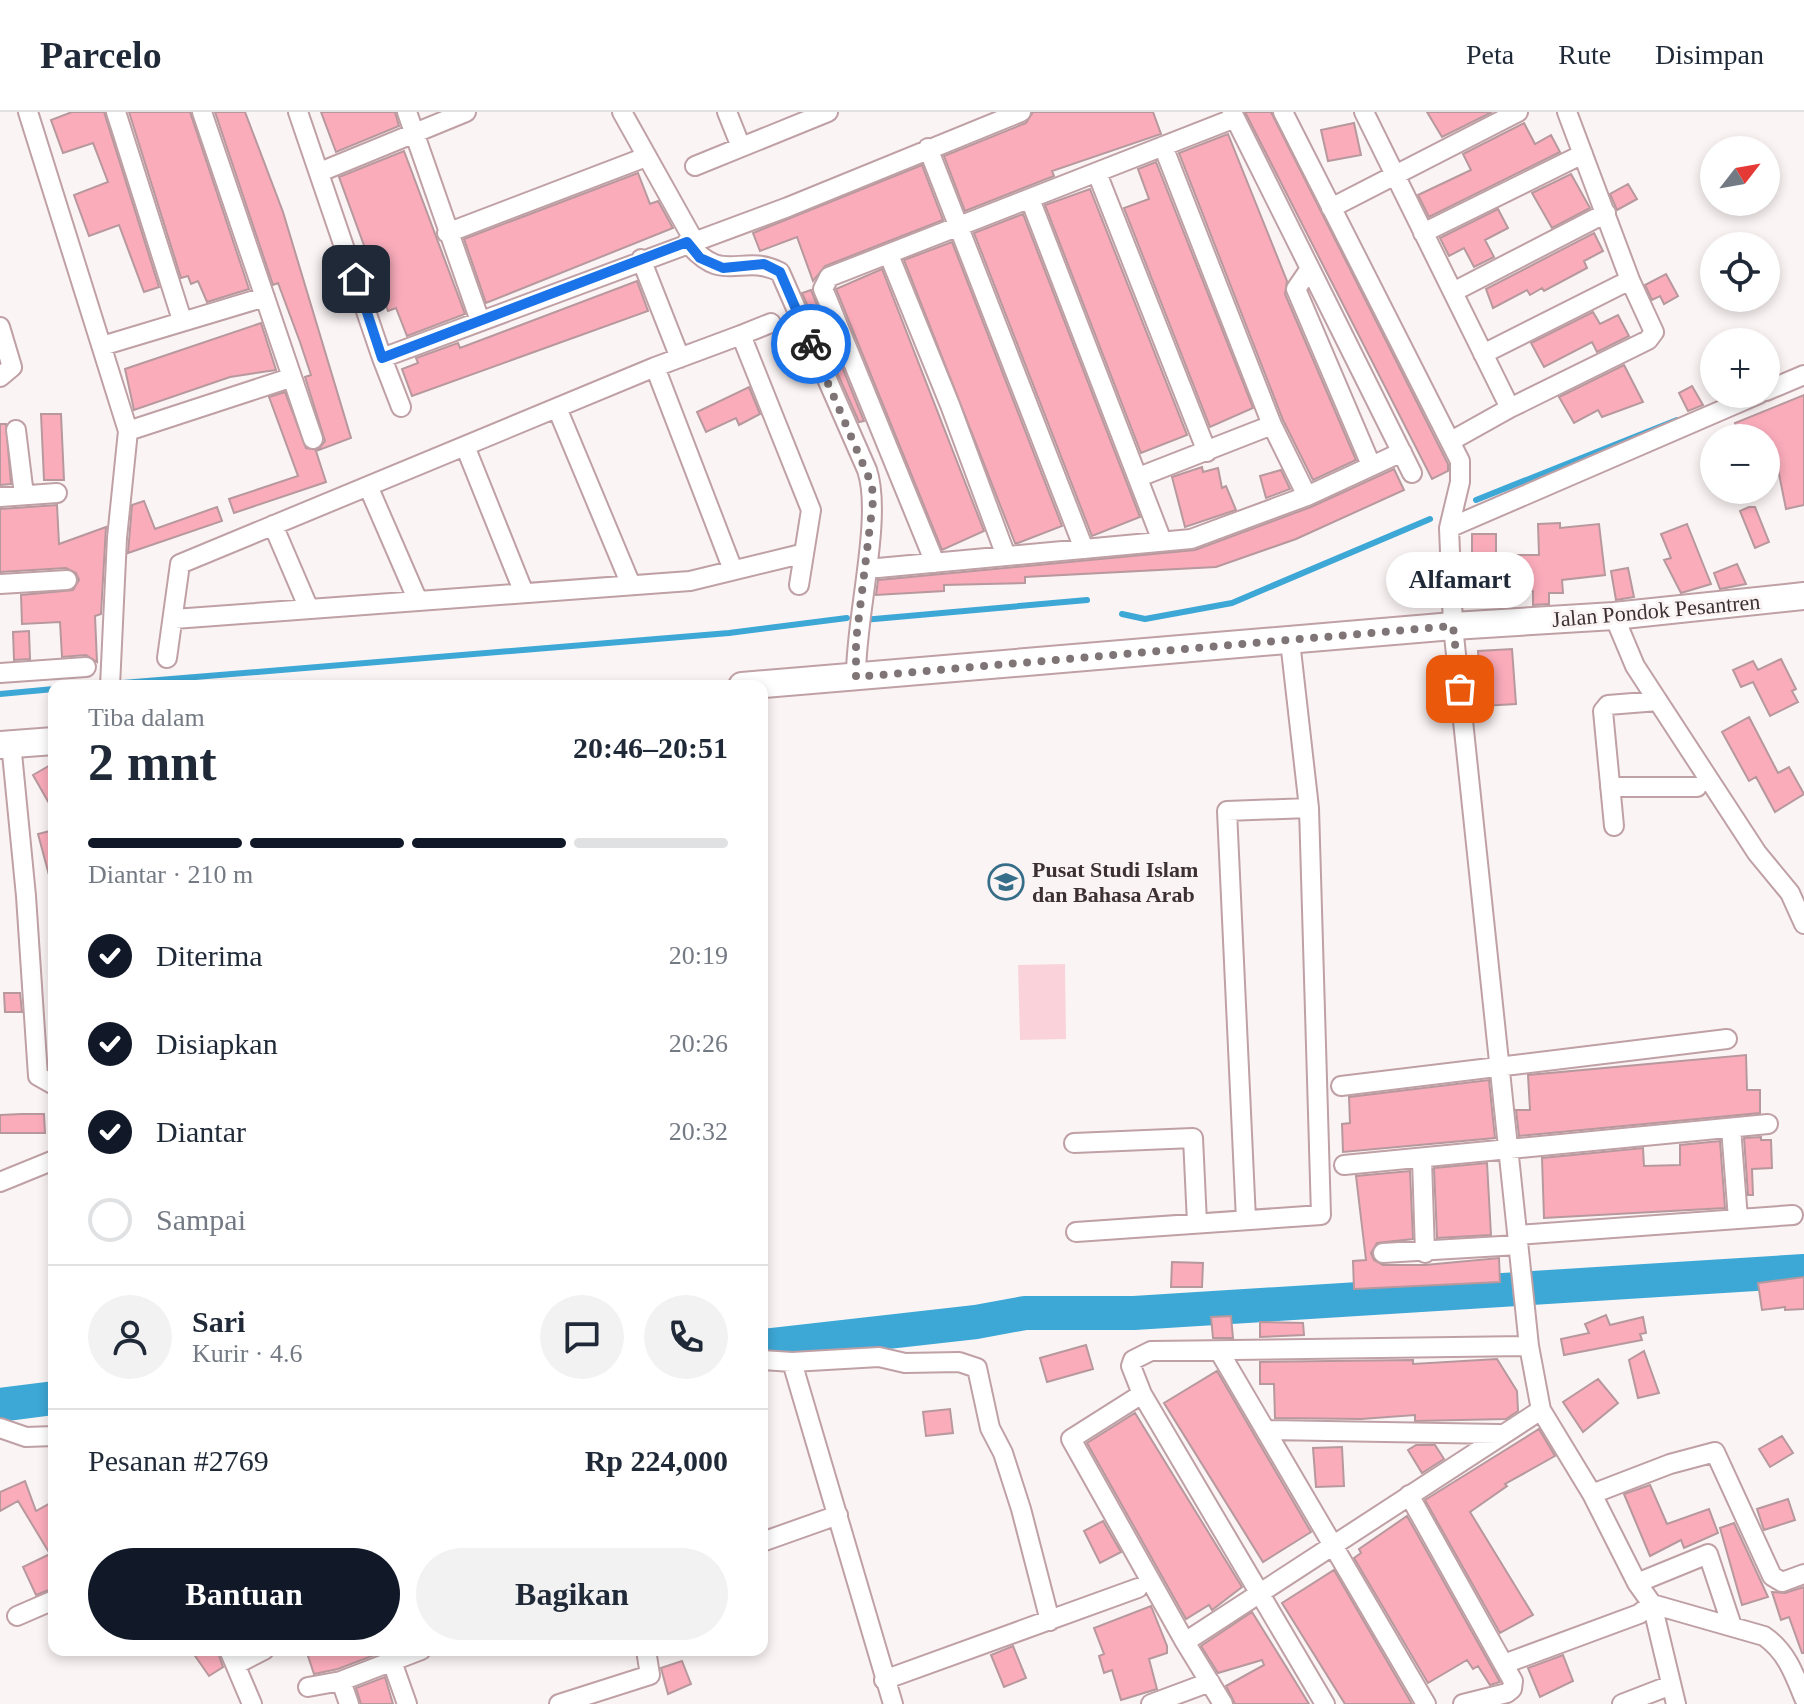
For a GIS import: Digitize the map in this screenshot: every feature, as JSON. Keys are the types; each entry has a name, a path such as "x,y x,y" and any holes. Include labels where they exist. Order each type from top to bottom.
{"street":[{"path":"28,112 128,431 117,538 110,680"},
{"path":"116,112 182,320"},
{"path":"202,112 313,439"},
{"path":"298,112 401,407"},
{"path":"407,112 480,321"},
{"path":"320,172 466,112"},
{"path":"622,112 700,258 723,268 764,264 780,272 867,470 873,501 856,641 856,677"},
{"path":"727,112 741,147"},
{"path":"695,166 828,112"},
{"path":"382,358 641,259 788,207 1021,112"},
{"path":"1283,112 1460,461 1461,475 1449,528 1453,626 1529,1346 1541,1410 1592,1494 1637,1583 1652,1604 1676,1704"},
{"path":"1331,208 1518,112"},
{"path":"1451,441 1653,336 1567,112"},
{"path":"1366,113 1510,408"},
{"path":"935,563 823,289 834,273 889,255 1097,173 1234,115 1412,473"},
{"path":"1163,146 1272,425 1307,496"},
{"path":"928,148 1084,549"},
{"path":"1423,233 1583,154"},
{"path":"447,233 646,157"},
{"path":"1097,173 1207,452"},
{"path":"1030,199 1162,541"},
{"path":"1453,292 1606,213"},
{"path":"889,255 950,405 1006,556"},
{"path":"641,259 680,358"},
{"path":"1309,270 1296,289 1371,465"},
{"path":"1483,354 1630,280"},
{"path":"102,346 265,297"},
{"path":"167,658 181,557 273,525 655,367 771,323"},
{"path":"0,327 12,367 6,376 0,377"},
{"path":"741,335 809,502 809,524 801,554 799,585"},
{"path":"655,367 733,570"},
{"path":"1780,385 1804,375"},
{"path":"128,431 290,378"},
{"path":"557,408 631,585"},
{"path":"1449,528 1727,408"},
{"path":"1139,477 1272,425"},
{"path":"16,430 24,495"},
{"path":"465,446 524,593"},
{"path":"878,568 1206,535 1307,496 1402,452"},
{"path":"368,486 418,601"},
{"path":"0,497 57,493"},
{"path":"273,525 309,609"},
{"path":"174,619 690,581 801,554"},
{"path":"0,584 67,580"},
{"name":"Jalan Pondok Pesantren","path":"768,684 1453,626 1614,616 1804,596"},
{"path":"1614,616 1629,655 1757,853 1797,890 1804,924"},
{"path":"1076,1232 1321,1215 1309,808 1290,641"},
{"path":"0,673 86,667"},
{"path":"1614,826 1603,711 1608,705 1658,701"},
{"path":"48,741 6,744 38,1076 48,1082"},
{"path":"1610,787 1697,787"},
{"path":"1246,1220 1227,811 1309,808"},
{"path":"1341,1086 1727,1039"},
{"path":"1344,1165 1422,1160 1768,1124"},
{"path":"1731,1128 1738,1219"},
{"path":"1074,1143 1193,1138 1197,1223"},
{"path":"1422,1160 1425,1253"},
{"path":"0,1182 48,1162"},
{"path":"1383,1253 1425,1253 1518,1240 1793,1215"},
{"path":"1325,1704 1142,1394 1131,1366 1138,1355 1151,1351 1529,1346"},
{"path":"1219,1351 1334,1542 1426,1704"},
{"path":"768,1360 879,1357 905,1363 959,1362 977,1368 988,1423 1018,1496 1050,1621"},
{"path":"792,1362 893,1704"},
{"path":"1142,1394 1071,1439 1223,1704"},
{"path":"1185,1642 1499,1434 1541,1410"},
{"path":"0,1428 26,1437 48,1436"},
{"path":"1267,1430 1499,1434"},
{"path":"1592,1494 1670,1464 1715,1452 1772,1576 1782,1582 1804,1574"},
{"path":"1409,1495 1513,1681 1512,1689 1463,1704"},
{"path":"768,1540 838,1515"},
{"path":"1637,1583 1708,1554 1732,1626"},
{"path":"884,1680 1138,1588"},
{"path":"17,1616 48,1603"},
{"path":"1504,1664 1639,1614 1652,1604"},
{"path":"1652,1604 1764,1636 1797,1662 1804,1698"},
{"path":"308,1687 341,1681 391,1656 407,1704"},
{"path":"559,1704 648,1676 651,1669 648,1656"},
{"path":"233,1657 252,1704"},
{"path":"341,1681 349,1704"},
{"path":"1151,1704 1210,1682"},
{"path":"1622,1704 1671,1685"}],"shaded area":[{"path":"1065,964 1066,1039 1020,1040 1018,965"}],"building":[{"path":"72,112 104,112 159,287 144,292 119,225 89,236 74,195 108,182 93,143 63,153 51,120"},
{"path":"129,112 190,112 249,289 207,302 198,281 191,284 188,276 181,278"},
{"path":"215,112 245,112 283,212 351,438 316,451 326,482 234,513 229,499 298,476 269,397 285,392 306,448 318,450 325,441 305,377 311,375 300,342 278,283 273,285"},
{"path":"321,112 395,112 399,126 336,152"},
{"path":"1033,112 1153,112 1161,134 1052,171 1054,176 965,211 944,156 1026,123"},
{"path":"1245,112 1271,112 1448,464 1448,471 1432,479"},
{"path":"1427,112 1492,112 1442,137"},
{"path":"1354,123 1361,155 1328,161 1321,130"},
{"path":"1524,123 1535,144 1551,135 1560,152 1429,217 1418,195 1471,170 1463,154"},
{"path":"1228,134 1287,281 1285,294 1356,460 1313,480 1283,420 1179,153"},
{"path":"404,151 465,314 407,336 396,308 388,311 339,177"},
{"path":"1156,162 1253,408 1210,427 1124,208 1149,199 1138,169"},
{"path":"922,165 943,220 825,266 813,281 797,237 760,251 753,233"},
{"path":"638,173 650,204 658,201 673,228 486,303 464,239"},
{"path":"1571,174 1590,208 1552,228 1532,193"},
{"path":"1628,184 1637,199 1617,210 1610,194"},
{"path":"1090,189 1187,435 1141,453 1045,205"},
{"path":"1498,209 1508,228 1485,240 1494,257 1474,267 1464,248 1449,256 1440,238"},
{"path":"1023,214 1140,517 1092,536 974,233"},
{"path":"1594,233 1603,251 1584,261 1587,268 1544,291 1542,288 1530,295 1527,290 1493,308 1486,289"},
{"path":"952,242 1062,526 1018,543 1015,543 904,260"},
{"path":"882,269 984,531 942,550 836,289"},
{"path":"1666,274 1678,296 1664,304 1660,296 1652,300 1645,285"},
{"path":"637,281 648,311 412,396 402,369 418,363 416,358 458,343 460,348"},
{"path":"811,290 864,421 859,422 802,293"},
{"path":"1593,312 1600,324 1618,315 1629,336 1597,352 1592,342 1544,367 1531,343"},
{"path":"261,323 276,370 230,377 134,410 125,369"},
{"path":"1624,365 1643,402 1602,417 1598,410 1574,423 1559,397"},
{"path":"1692,386 1700,406 1688,411 1679,393"},
{"path":"749,387 760,414 739,425 736,418 706,432 697,412"},
{"path":"1804,395 1804,505 1786,509 1780,479 1780,424 1735,423 1772,408 1780,408 1780,405"},
{"path":"41,414 61,414 64,480 44,480"},
{"path":"0,424 6,424 11,484 0,485"},
{"path":"1202,467 1203,472 1218,468 1222,488 1226,486 1236,510 1185,527 1172,477"},
{"path":"1394,469 1404,490 1296,539 1216,567 1025,577 1025,583 944,585 944,591 876,595 878,580 1195,550 1311,507"},
{"path":"1281,470 1290,489 1266,498 1260,476"},
{"path":"144,501 155,529 217,507 222,521 128,553 132,505"},
{"path":"57,505 59,544 106,527 101,614 95,616 97,662 86,655 62,657 60,622 22,624 21,595 73,590 79,580 76,573 66,568 0,572 0,509"},
{"path":"1755,507 1769,542 1755,548 1740,511"},
{"path":"1560,523 1560,528 1599,524 1605,575 1562,580 1563,593 1549,593 1549,604 1533,605 1533,591 1503,590 1504,555 1539,555 1538,524"},
{"path":"1687,524 1711,584 1681,593 1664,560 1671,558 1661,534"},
{"path":"1472,534 1496,534 1496,560 1472,560"},
{"path":"1737,564 1746,584 1720,589 1714,573"},
{"path":"1628,568 1634,597 1616,600 1611,571"},
{"path":"29,631 30,659 14,660 13,632"},
{"path":"1512,649 1516,704 1482,706 1478,651"},
{"path":"1781,659 1796,689 1792,691 1798,702 1770,716 1753,682 1741,687 1733,670 1753,661 1758,670"},
{"path":"1749,717 1778,773 1789,767 1804,794 1775,812 1756,777 1749,781 1722,732"},
{"path":"48,766 48,801 33,775"},
{"path":"48,832 48,871 38,834"},
{"path":"4,993 20,993 22,1012 5,1012"},
{"path":"1746,1055 1747,1090 1760,1090 1760,1113 1519,1136 1516,1110 1530,1110 1528,1075"},
{"path":"1489,1080 1495,1138 1343,1152 1342,1124 1350,1123 1349,1097"},
{"path":"44,1114 45,1133 0,1133 0,1115"},
{"path":"1761,1137 1761,1140 1771,1140 1772,1168 1752,1169 1753,1195 1748,1195 1744,1138"},
{"path":"1720,1141 1725,1208 1544,1218 1542,1158 1643,1148 1644,1166 1680,1165 1680,1145"},
{"path":"1487,1163 1491,1235 1437,1238 1434,1168"},
{"path":"1410,1171 1413,1239 1377,1243 1371,1253 1374,1260 1383,1265 1425,1265 1499,1258 1500,1282 1354,1289 1353,1261 1366,1260 1356,1176"},
{"path":"1172,1262 1203,1263 1202,1287 1171,1287"},
{"path":"1804,1277 1804,1309 1785,1310 1785,1307 1762,1310 1758,1283"},
{"path":"1606,1315 1610,1325 1643,1317 1646,1333 1640,1334 1642,1340 1564,1355 1561,1339 1589,1333 1585,1324"},
{"path":"1231,1316 1233,1338 1213,1338 1211,1317"},
{"path":"1260,1322 1303,1323 1304,1335 1260,1337"},
{"path":"1086,1345 1093,1369 1047,1382 1040,1358"},
{"path":"1644,1351 1659,1393 1638,1398 1629,1360"},
{"path":"1497,1359 1517,1391 1518,1411 1506,1419 1415,1421 1415,1415 1361,1419 1275,1418 1274,1384 1260,1384 1260,1362 1413,1360 1413,1364"},
{"path":"1217,1371 1311,1532 1263,1562 1164,1403"},
{"path":"1598,1379 1618,1403 1583,1432 1563,1402"},
{"path":"950,1409 953,1433 926,1436 923,1412"},
{"path":"1135,1413 1242,1587 1212,1610 1209,1605 1186,1619 1087,1443"},
{"path":"1539,1429 1555,1456 1505,1484 1507,1486 1470,1512 1533,1615 1500,1633 1425,1500"},
{"path":"1782,1436 1793,1453 1770,1467 1759,1449"},
{"path":"1416,1445 1435,1445 1444,1459 1422,1473 1408,1450"},
{"path":"1342,1447 1344,1486 1316,1487 1313,1448"},
{"path":"25,1481 36,1511 48,1504 48,1551 18,1501 0,1511 0,1492"},
{"path":"1650,1485 1667,1524 1709,1509 1718,1533 1684,1548 1681,1540 1650,1556 1624,1494"},
{"path":"1788,1499 1795,1520 1764,1530 1757,1509"},
{"path":"1407,1516 1500,1682 1490,1685 1478,1666 1473,1669 1467,1660 1428,1683 1354,1558 1361,1553 1359,1549"},
{"path":"1103,1521 1121,1552 1100,1563 1084,1531"},
{"path":"1734,1523 1768,1597 1742,1605 1720,1528"},
{"path":"48,1555 48,1590 36,1595 23,1567"},
{"path":"1334,1570 1412,1704 1345,1704 1282,1603"},
{"path":"1804,1587 1802,1653 1789,1617 1781,1620 1772,1592 1785,1593"},
{"path":"1151,1606 1167,1646 1167,1653 1149,1659 1157,1689 1121,1700 1112,1670 1104,1673 1099,1656 1104,1654 1094,1628"},
{"path":"1252,1612 1309,1704 1235,1704 1226,1686 1264,1665 1262,1660 1218,1673 1201,1646"},
{"path":"1013,1646 1026,1678 1004,1687 991,1655"},
{"path":"1563,1655 1573,1681 1540,1697 1528,1668"},
{"path":"195,1656 219,1656 223,1667 209,1676"},
{"path":"308,1656 372,1656 338,1669 314,1674"},
{"path":"682,1661 691,1684 668,1694 661,1668"},
{"path":"385,1677 393,1704 361,1704 356,1688"}],"waterway":[{"path":"1476,500 1677,420"},
{"path":"1122,614 1145,619 1232,603 1430,519"},
{"path":"863,620 1087,600"},
{"path":"159,680 729,633 847,618"},
{"path":"0,694 48,690"},
{"path":"768,1345 976,1322 1025,1313 1134,1313 1804,1271"},
{"path":"0,1405 48,1399"}],"way so far":[{"path":"811,344 872,485 873,501 856,641 856,677 1453,626 1460,689"}],"place":[{"name":"Alfamart","path":"1460,689"},
{"name":"Pusat Studi Islam dan Bahasa Arab","path":"1006,882"}],"route":[{"path":"356,279 382,358 687,242 700,258 723,268 764,264 780,272 811,344"}]}
